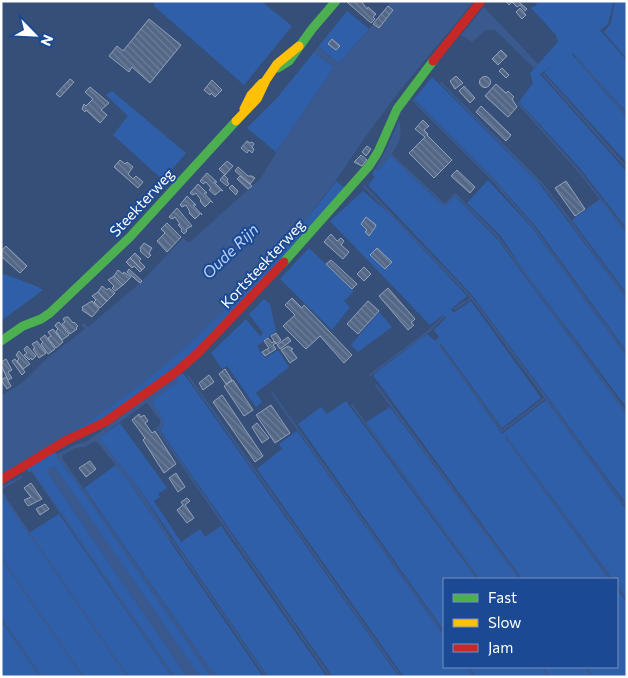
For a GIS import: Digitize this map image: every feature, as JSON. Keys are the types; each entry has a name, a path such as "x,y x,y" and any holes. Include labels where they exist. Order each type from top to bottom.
{"street":[{"name":"Steekterweg","path":"1,341 23,326 41,319 50,313 136,231 170,196 257,98 273,71 289,61 312,29 336,1"},
{"name":"Kortsteekterweg","path":"1,480 65,441 105,422 176,372 198,353 260,289 368,166 378,152 397,108 448,40 481,1"}],"shaded area":[{"path":"154,1 261,1 292,26 244,85 154,6"},
{"path":"539,1 611,1 613,4 608,24 600,30 627,61 627,113 574,54 571,53 627,118 627,163 544,72 553,65 540,74 627,172 627,229 579,167 519,102 533,83 530,73 558,42 556,35 531,8 537,5 536,3"},
{"path":"615,1 627,1 627,59 604,32 611,23"},
{"path":"347,11 369,29 339,63 318,47"},
{"path":"314,52 333,69 276,152 247,128 277,98"},
{"path":"432,77 538,182 627,299 627,352 536,227 492,177 414,99"},
{"path":"112,91 186,153 163,180 113,135 128,116 106,95"},
{"path":"390,155 445,206 455,196 498,240 627,415 627,505 472,295 368,185 375,177 372,174 376,168 379,170"},
{"path":"488,180 533,229 627,357 627,408 524,271 501,236 467,203"},
{"path":"336,181 346,189 258,286 183,362 109,416 1,477 1,474 111,406 135,389 179,352 222,312 262,270 309,216"},
{"path":"363,191 390,214 467,296 451,309 453,313 471,301 541,398 502,428 441,344 439,345 502,434 546,400 627,511 627,598 618,585 618,578 612,578 506,436 505,438 608,578 521,578 373,375 427,334 435,341 439,337 434,330 446,318 443,315 430,325 330,221"},
{"path":"600,199 627,234 627,294 572,220"},
{"path":"309,248 354,291 344,301 350,307 332,330 280,279"},
{"path":"4,274 43,290 1,321 1,277"},
{"path":"264,299 270,304 276,331 257,346 265,358 278,350 289,367 256,393 262,402 256,407 227,366 222,369 211,353 246,319 260,336 263,333 249,314"},
{"path":"379,312 392,327 358,352 351,345"},
{"path":"183,373 399,677 333,677 160,430 164,424 152,403 156,397 179,381 175,377"},
{"path":"346,401 476,578 443,578 443,630 298,424 321,407 327,414"},
{"path":"390,407 518,578 479,578 366,422"},
{"path":"120,423 167,488 158,494 160,497 154,501 181,542 200,529 205,537 221,526 327,677 268,677 140,490 100,441 101,436"},
{"path":"297,431 443,635 443,668 467,668 473,677 404,677 257,469 282,449 279,444"},
{"path":"53,451 57,454 57,458 77,483 211,677 200,677 54,466 48,473 187,677 175,677 32,471 28,472 27,469"},
{"path":"116,465 263,677 216,677 84,488"},
{"path":"1,492 29,533 59,514 172,677 42,677 1,617"},
{"path":"618,590 627,603 627,677 593,677 587,668 618,668"},
{"path":"1,621 40,677 1,677"},
{"path":"470,668 542,668 548,677 476,677"},
{"path":"544,668 585,668 591,677 550,677"}],"water":[{"name":"Oude Rijn","path":"391,1 474,1 396,96 303,223 237,298 164,366 125,397 84,425 41,450 40,454 37,452 1,474 1,396 23,382 44,361 85,329 81,325 84,323 88,327 140,283 183,238 189,243 260,179 286,137 333,69 314,52 318,47 339,63"},
{"path":"484,7 538,64 535,69 495,30 486,30 472,42 461,35"},
{"path":"399,120 401,134 399,141 379,170 376,168"},
{"path":"175,377 179,381 152,402 163,419 164,424 160,430 157,431 155,429 160,425 160,420 146,403 101,436 100,439 140,490 171,541 130,483 97,442 95,441 85,447 75,448 63,455 62,458 216,677 211,677 77,483 57,458 57,454 87,441"},
{"path":"54,466 200,677 187,677 46,470"},
{"path":"32,470 175,677 172,677 160,660"}],"building":[{"path":"348,1 361,1 367,9 368,7 376,14 373,17 375,19 371,23"},
{"path":"506,1 518,1 527,9 525,11 520,5 517,7 512,2 509,5"},
{"path":"388,6 393,10 379,28 373,24"},
{"path":"520,8 526,15 522,19 516,12"},
{"path":"149,19 181,45 150,83 132,67 129,72 109,56 117,46 123,51"},
{"path":"332,39 340,46 336,50 328,44"},
{"path":"501,50 507,56 498,65 492,59"},
{"path":"502,68 509,75 506,78 499,71"},
{"path":"456,76 463,83 455,89 450,81"},
{"path":"485,76 491,82 485,88 479,82"},
{"path":"70,79 74,82 60,97 56,94"},
{"path":"212,80 222,90 215,97 204,90"},
{"path":"496,84 514,97 512,99 517,107 508,117 485,96"},
{"path":"464,86 475,98 470,103 459,91"},
{"path":"90,87 109,103 101,110 107,115 100,123 86,110 85,112 82,109 84,104 86,106 93,99 85,92"},
{"path":"481,106 511,135 506,141 476,112"},
{"path":"423,120 429,126 424,130 427,135 452,160 434,178 409,153 425,137 415,129"},
{"path":"247,141 254,144 252,153 249,150 247,153 241,148"},
{"path":"367,146 371,149 366,156 362,152"},
{"path":"361,155 367,160 362,166 354,162"},
{"path":"120,160 125,164 127,162 133,167 128,174 133,179 136,176 143,182 138,188 114,167"},
{"path":"227,161 233,166 225,175 219,169"},
{"path":"238,167 248,176 255,178 250,184 235,171"},
{"path":"457,170 475,187 470,193 451,176"},
{"path":"207,173 223,191 221,190 215,195 209,190 211,188 206,182 203,184 200,181"},
{"path":"224,175 228,179 229,184 227,186 220,180"},
{"path":"240,176 252,186 248,189 237,179"},
{"path":"566,181 585,209 575,216 555,188"},
{"path":"198,184 213,203 211,201 205,207 196,193 193,195 190,193"},
{"path":"232,185 238,191 236,195 229,188"},
{"path":"187,196 201,213 195,219 189,213 186,205 182,207 180,205"},
{"path":"177,208 192,226 186,229 187,231 184,234 175,217 172,219 169,217"},
{"path":"366,217 376,226 369,236 365,232 367,230 361,224"},
{"path":"167,223 181,237 167,252 157,241 165,233 161,229"},
{"path":"331,234 337,241 341,238 344,241 341,245 349,252 343,259 324,242"},
{"path":"144,243 152,248 149,253 151,255 148,258 140,251"},
{"path":"6,246 27,266 20,273 1,256 1,251"},
{"path":"377,248 392,262 385,269 370,255"},
{"path":"135,253 145,267 142,270 130,258"},
{"path":"130,258 142,270 140,272 126,262"},
{"path":"331,260 357,284 352,289 326,264"},
{"path":"364,267 371,274 364,281 357,274"},
{"path":"129,269 142,281 140,283 127,272"},
{"path":"118,270 131,277 123,285 114,276"},
{"path":"114,276 123,285 115,291 112,288 114,286 108,280"},
{"path":"102,286 107,290 109,288 115,293 107,301 98,292"},
{"path":"388,288 415,319 411,323 414,325 408,330 379,296"},
{"path":"98,292 107,301 100,308 94,302 96,300 92,296"},
{"path":"292,298 302,308 304,305 352,355 344,363 320,336 306,349 283,326 295,315 285,305"},
{"path":"92,301 99,309 92,317 82,310 82,307"},
{"path":"368,301 379,311 358,334 347,324"},
{"path":"66,317 78,326 70,334 62,324 65,322 63,319"},
{"path":"59,322 69,335 62,340 55,326"},
{"path":"53,329 63,342 56,348 48,338 51,336 48,332"},
{"path":"276,333 281,340 276,344 271,336"},
{"path":"45,335 55,349 48,354 40,339"},
{"path":"288,337 291,341 280,349 277,345"},
{"path":"268,338 272,343 274,341 276,343 273,345 276,349 265,356 262,352 269,348 264,341"},
{"path":"37,341 46,353 39,358 32,344"},
{"path":"27,346 36,356 32,360 31,358 29,360 24,355 27,353 24,350"},
{"path":"288,346 293,349 291,350 297,358 290,363 281,350"},
{"path":"19,351 30,364 23,369 17,361 19,359 16,355"},
{"path":"6,359 12,370 8,372 12,378 8,380 1,365 1,362"},
{"path":"15,359 25,372 22,375 12,361"},
{"path":"225,369 232,380 226,384 219,374"},
{"path":"209,375 214,382 203,390 199,383"},
{"path":"6,377 11,386 7,389 1,380"},
{"path":"233,380 253,410 244,416 224,386"},
{"path":"222,395 263,456 255,462 213,402"},
{"path":"271,405 290,433 275,443 256,415"},
{"path":"139,414 141,417 144,415 148,421 145,423 152,433 155,431 176,464 164,473 143,440 145,438 132,420"},
{"path":"257,423 269,438 262,443 252,427"},
{"path":"90,461 96,469 86,477 79,468"},
{"path":"176,473 185,487 178,492 169,478"},
{"path":"31,483 42,499 28,506 24,500 31,497 24,488"},
{"path":"187,498 190,501 185,505 194,518 187,523 177,510 183,505 181,502"},
{"path":"45,504 49,509 40,515 36,509"}],"waterway":[{"path":"577,58 627,116"},
{"path":"544,75 627,168"},
{"path":"441,83 544,186 627,297"},
{"path":"413,100 491,178 534,228 627,355"},
{"path":"518,103 577,169 627,232"},
{"path":"390,154 445,205 455,194 498,237 627,413"},
{"path":"364,186 472,298 627,508"},
{"path":"454,309 472,298"},
{"path":"370,375 429,331 443,317"},
{"path":"440,346 502,431 545,398"},
{"path":"188,376 401,677"},
{"path":"376,385 519,578"},
{"path":"272,393 443,633"},
{"path":"352,405 478,578"},
{"path":"158,430 330,677"},
{"path":"506,438 610,578"},
{"path":"1,488 22,477"},
{"path":"1,492 128,677"},
{"path":"172,540 266,677"},
{"path":"1,557 83,677"},
{"path":"618,587 627,600"},
{"path":"1,619 41,677"},
{"path":"468,668 474,677"},
{"path":"543,668 549,677"},
{"path":"586,668 592,677"}],"traffic: fast":[{"path":"278,68 289,61 312,29 336,1"},
{"path":"284,262 369,166 378,152 397,109 433,61"},
{"path":"1,341 23,326 41,319 50,313 130,237 236,121"}],"traffic: slow":[{"path":"236,121 257,99 266,80 277,64 299,46"},
{"path":"244,109 251,95 262,83"}],"traffic: jam":[{"path":"433,61 481,1"},
{"path":"1,480 65,441 105,422 176,372 198,353 284,262"}]}
